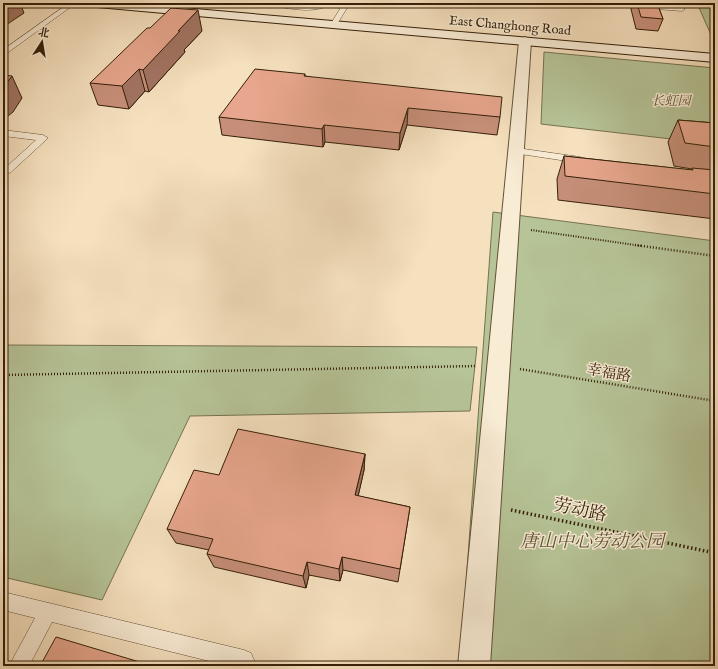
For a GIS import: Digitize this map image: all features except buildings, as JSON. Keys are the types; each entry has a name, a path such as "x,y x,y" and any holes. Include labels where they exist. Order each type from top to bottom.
{"street":[{"name":"East Changhong Road","path":"86,3 715,58"},
{"path":"474,666 525,41"}],"lane":[{"path":"3,54 72,3"},
{"path":"265,3 313,7 322,7 330,3"},
{"path":"334,24 344,8 336,3"},
{"path":"603,3 682,9"},
{"path":"3,133 42,138 8,171"},
{"path":"517,151 573,162 588,160"},
{"path":"3,601 244,660"},
{"path":"19,666 48,612"}],"path":[{"path":"524,230 715,256"},
{"name":"幸福路","path":"3,375 499,365 715,402"},
{"name":"劳动路","path":"487,505 715,553"}],"green space":[{"path":"697,3 715,3 715,44"},
{"name":"长虹园","path":"544,52 715,68 715,144 541,124"},
{"name":"唐山中心劳动公园","path":"493,212 715,241 715,666 460,666"},
{"path":"3,345 477,347 470,411 190,416 102,600 3,577"}]}
